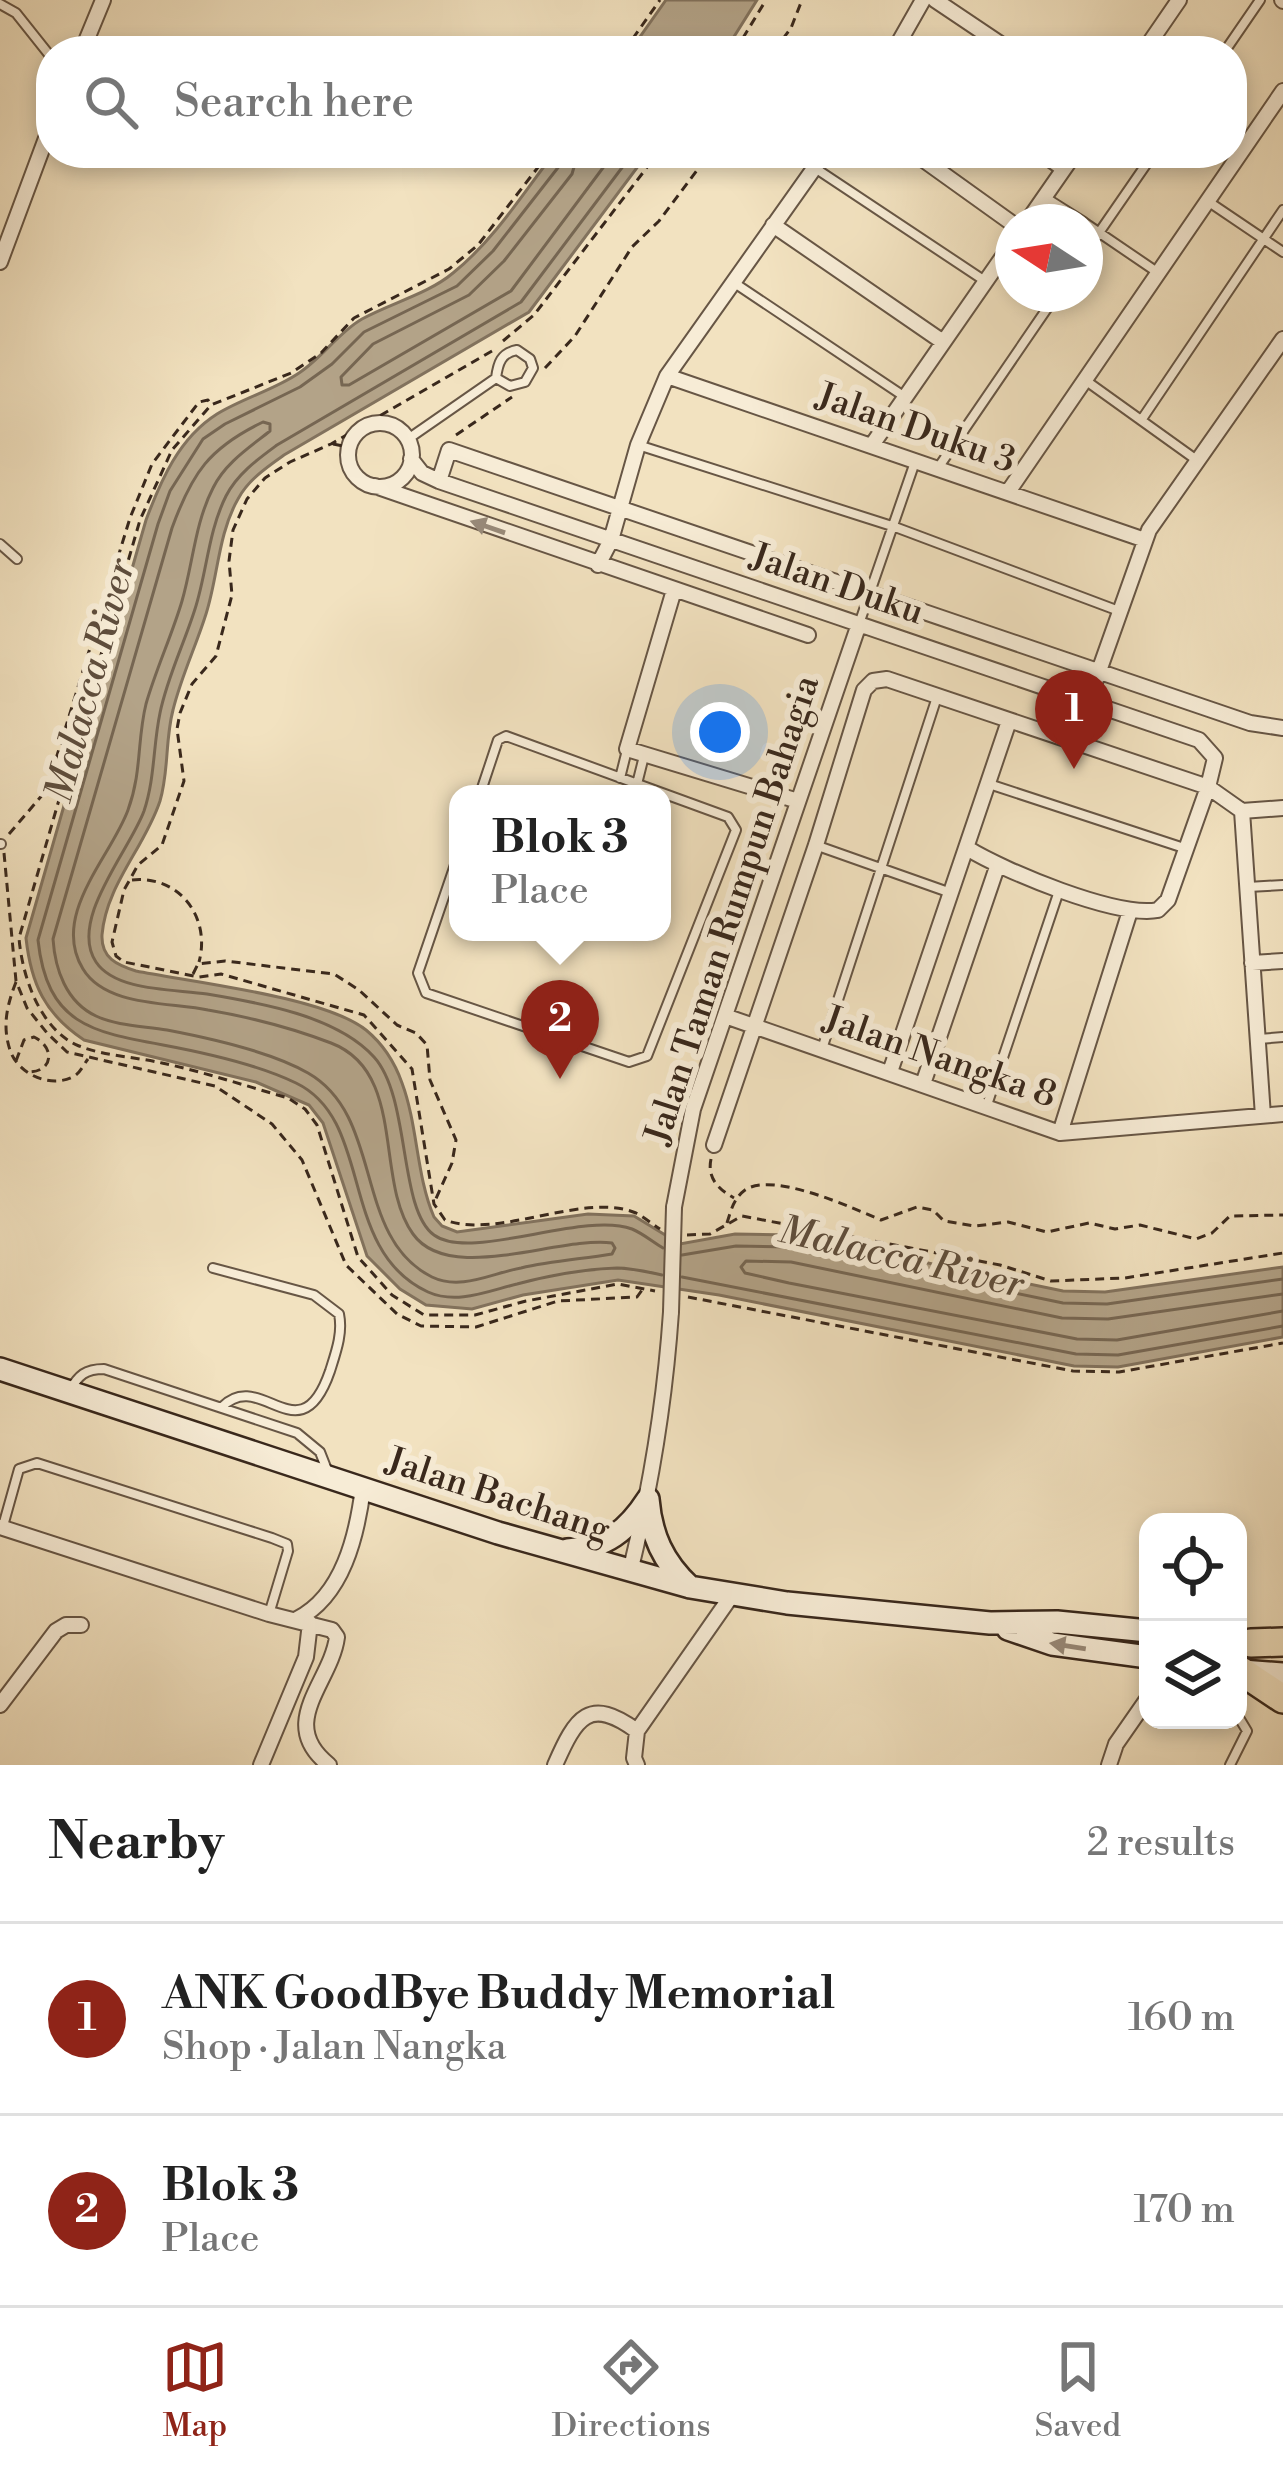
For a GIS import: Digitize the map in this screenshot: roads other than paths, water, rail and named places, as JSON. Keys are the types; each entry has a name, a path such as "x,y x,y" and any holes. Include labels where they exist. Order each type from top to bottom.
{"highway":[{"path":"1247,1642 1283,1645"},
{"path":"1247,1676 1283,1699"}],"street":[{"path":"88,36 103,0"},
{"path":"903,36 923,0"},
{"path":"935,0 988,36"},
{"path":"1154,36 1179,0"},
{"path":"1247,144 1283,92"},
{"path":"0,262 8,218 36,157"},
{"path":"598,565 611,540 638,445 667,376 813,168"},
{"path":"935,168 995,211"},
{"path":"1040,204 1066,168"},
{"path":"1008,492 1230,168"},
{"path":"773,225 943,342"},
{"path":"872,446 995,267"},
{"path":"1088,702 1145,540 1283,339"},
{"name":"Jalan Duku 3","path":"667,376 1145,540"},
{"path":"375,486 385,487 403,477 411,459 408,439 382,423 361,429 349,447 351,469 375,486 808,635"},
{"path":"439,481 449,450 1250,723 1283,728"},
{"name":"Jalan Duku","path":"411,459 422,473 439,481 1199,740 1214,758 1208,787"},
{"path":"674,590 627,749 797,801"},
{"name":"Jalan Taman Rumpun Bahagia","path":"629,1572 648,1499 665,1385 674,1208 693,1109 859,624"},
{"path":"714,1145 864,690 873,681 887,680 1208,787 1241,811 1283,808"},
{"path":"890,1072 1010,722"},
{"path":"967,848 998,867 1060,888 1136,912 1159,910 1168,900 1208,787"},
{"path":"1241,811 1263,1116"},
{"path":"923,1084 998,867"},
{"path":"1060,1133 1136,912"},
{"path":"1252,963 1283,961"},
{"name":"Jalan Nangka 8","path":"725,1016 1060,1133 1283,1114"},
{"name":"Jalan Bachang","path":"0,1369 555,1550 690,1587 990,1623 1057,1622 1139,1630"},
{"path":"261,1765 305,1657 304,1621 338,1576 353,1539 363,1488"},
{"path":"555,1550 594,1547 613,1538 648,1499"},
{"path":"648,1499 658,1544 690,1587"},
{"path":"1,1527 268,1614 332,1630 338,1637 307,1719 310,1744 329,1765"},
{"path":"633,1763 637,1731 732,1594"},
{"name":"Jalan Bachang","path":"990,1623 1052,1644 1139,1657"},
{"path":"0,1705 56,1631 81,1625"},
{"path":"1247,1671 1283,1674"},
{"path":"1109,1765 1116,1744 1139,1711"},
{"path":"555,1765 581,1718 592,1713 613,1714 637,1731"}],"lane":[{"path":"1235,36 1260,0"},
{"path":"0,4 16,13 36,38"},
{"path":"816,168 985,281"},
{"path":"1057,168 1063,172"},
{"path":"1103,228 1144,168"},
{"path":"1044,197 1055,204"},
{"path":"1207,201 1283,252"},
{"path":"1142,419 1283,210"},
{"path":"1103,234 1157,272"},
{"path":"732,281 906,397"},
{"path":"938,468 1045,312"},
{"path":"408,439 496,378 499,362 508,352 517,350 530,359 532,368 525,382 510,386 496,378"},
{"path":"1084,379 1198,461"},
{"path":"638,445 895,527 1119,611"},
{"path":"859,624 915,461"},
{"path":"0,544 17,559"},
{"path":"822,1049 938,697"},
{"path":"482,785 498,740 506,736 638,784 645,754"},
{"path":"620,778 627,749"},
{"path":"989,784 1187,849"},
{"path":"449,882 418,973 426,993 629,1062 647,1056 736,830 728,817 671,796"},
{"path":"816,845 951,893"},
{"path":"1247,887 1283,885"},
{"path":"987,1105 1060,888"},
{"path":"1258,1039 1283,1037"},
{"path":"213,1268 314,1295 339,1314 342,1328 319,1401 309,1410 244,1396 231,1398 222,1407"},
{"path":"68,1392 79,1375 104,1369 222,1407 311,1442 330,1478"},
{"path":"1,1527 19,1469 37,1463 272,1538 287,1544 289,1551 268,1614"},
{"path":"1230,1765 1246,1729"}],"water":[{"path":"666,0 757,0 734,36 641,36"},
{"name":"Malacca River","path":"543,168 637,168 529,312 284,455 252,480 238,499 173,710 160,801 105,917 102,943 107,955 136,971 320,1008 366,1030 388,1054 402,1083 434,1217 457,1232 588,1214 634,1216 680,1244 735,1234 793,1235 1063,1291 1105,1292 1283,1267 1283,1337 1118,1367 1074,1366 719,1295 618,1280 523,1295 472,1309 426,1305 400,1289 367,1256 323,1123 309,1105 256,1082 84,1040 50,1008 32,970 26,938 146,520 173,461 192,435 217,414 299,373 362,319 432,287 468,260"}],"place":[{"name":"ANK GoodBye Buddy Memorial","path":"1074,769"},
{"name":"Blok 3","path":"560,1079"}]}
